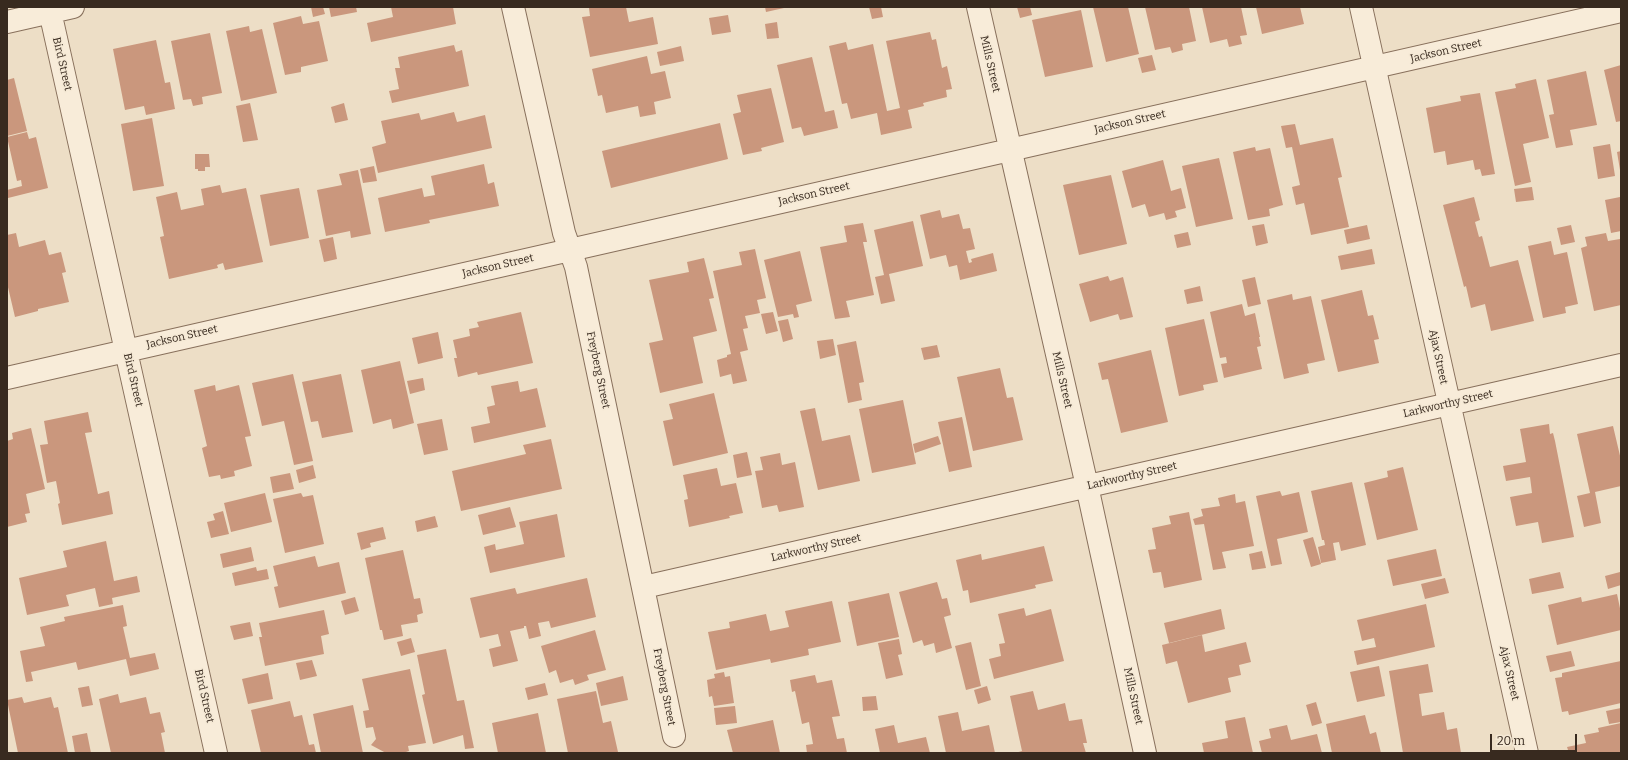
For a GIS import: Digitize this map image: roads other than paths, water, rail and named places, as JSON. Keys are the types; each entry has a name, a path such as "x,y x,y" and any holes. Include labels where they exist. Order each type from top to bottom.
{"street":[{"path":"7,22 50,9 73,7"},
{"name":"Freyberg Street","path":"513,7 564,232 576,267 674,736"},
{"name":"Mills Street","path":"978,7 1146,753"},
{"name":"Ajax Street","path":"1361,7 1527,753"},
{"name":"Bird Street","path":"50,9 216,753"},
{"name":"Jackson Street","path":"7,378 1621,11"},
{"name":"Larkworthy Street","path":"644,587 1621,365"}]}
